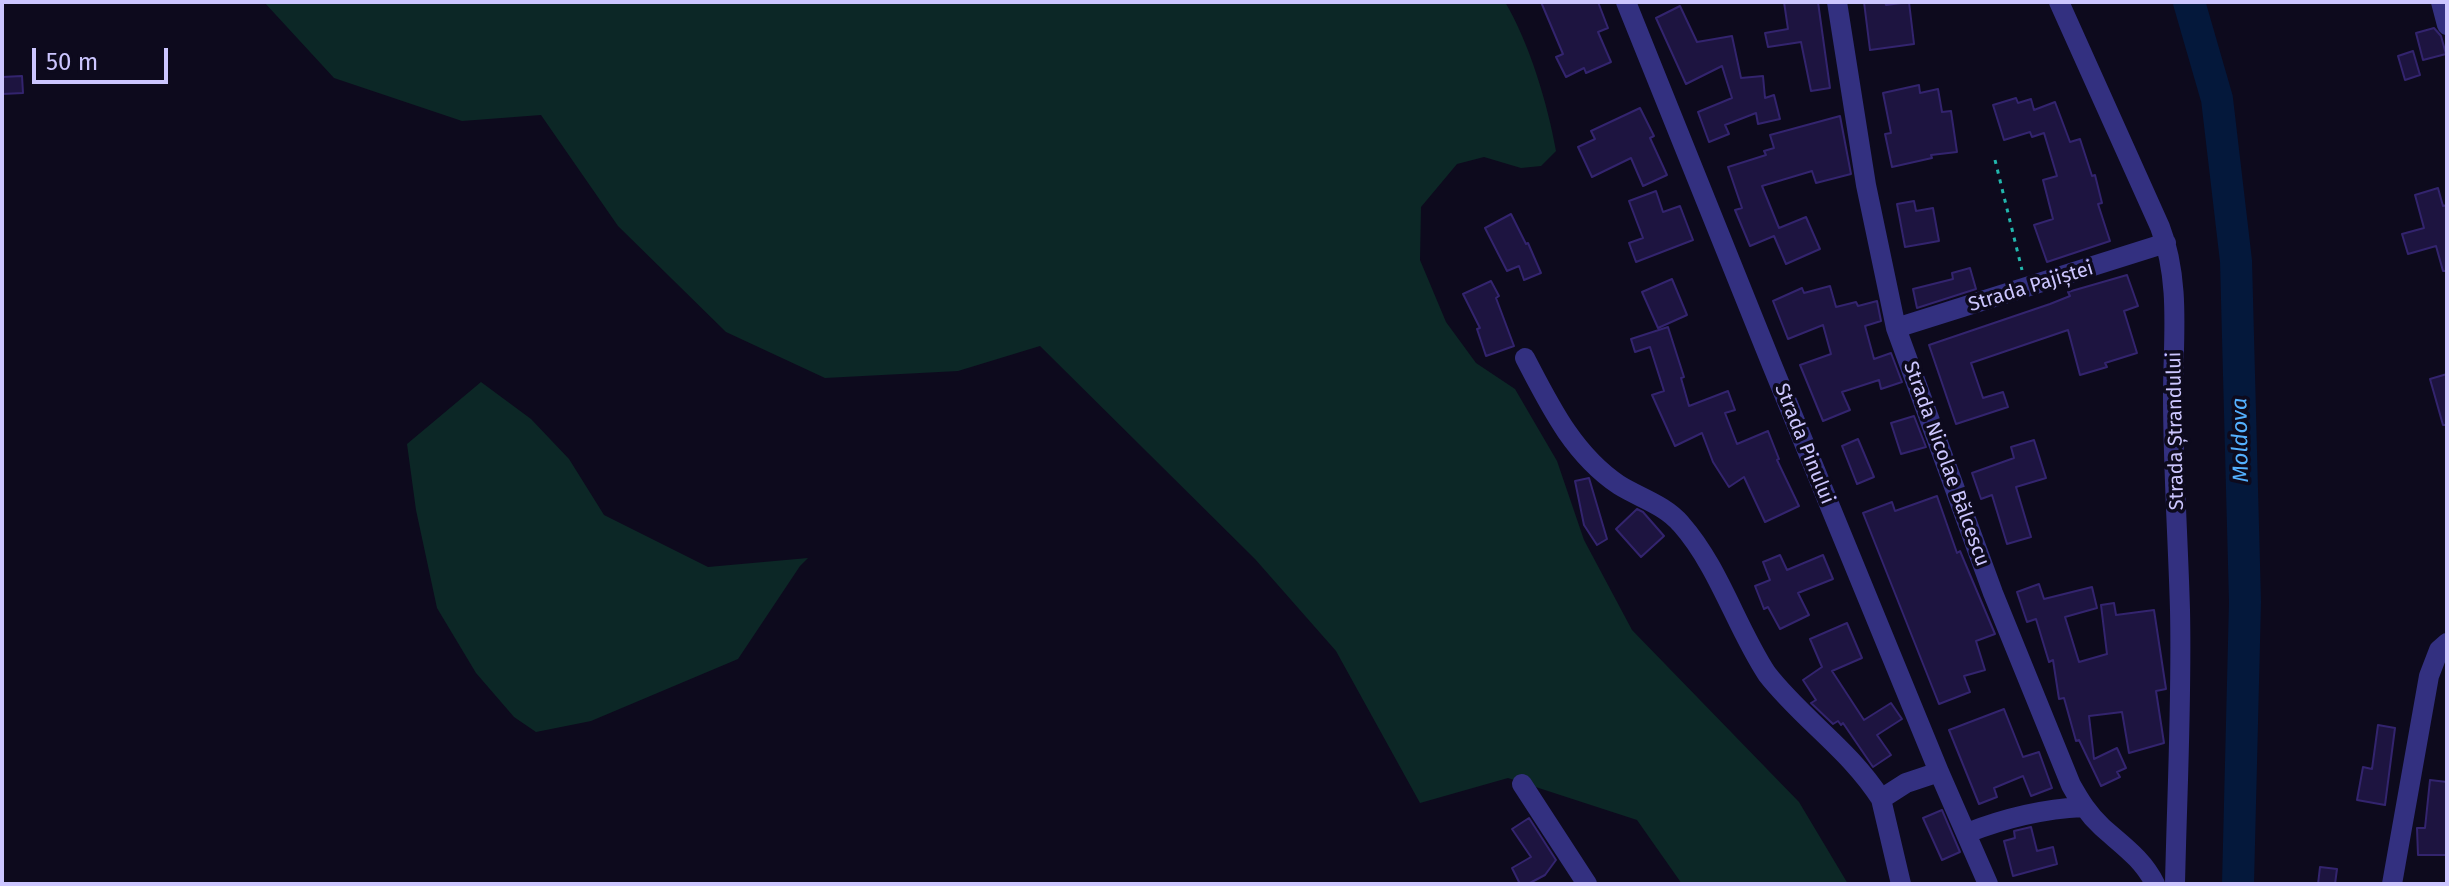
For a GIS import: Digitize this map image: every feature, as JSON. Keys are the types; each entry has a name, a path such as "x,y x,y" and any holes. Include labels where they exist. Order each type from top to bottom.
{"street":[{"name":"Strada Pinului","path":"1626,2 1939,772 1988,884"},
{"name":"Strada Nicolae Bălcescu","path":"1837,2 1866,185 1896,328 2033,695 2071,785 2083,807 2132,852 2155,884"},
{"name":"Strada Ștrandului","path":"2059,2 2166,243 2171,270 2175,329 2173,396 2180,613 2175,884"},
{"path":"2441,2 2447,25"},
{"name":"Strada Pajiștei","path":"1896,328 2166,243"},
{"path":"1525,358 1563,428 1588,458 1619,484 1680,522 1707,563 1767,674 1846,754 1881,799 1901,884"},
{"path":"2392,884 2429,676 2439,650 2447,643"},
{"path":"1881,799 1906,783 1939,772"},
{"path":"1522,784 1587,884"},
{"path":"1967,833 2006,818 2053,808 2083,807"}],"path":[{"path":"1995,160 2020,254 2025,289"}],"green space":[{"path":"264,2 1505,2 1536,74 1556,151 1541,166 1521,168 1484,157 1457,164 1421,207 1420,260 1446,322 1476,363 1515,389 1557,461 1584,540 1632,630 1799,802 1848,884 1682,884 1637,820 1508,778 1420,803 1336,651 1255,559 1040,346 958,371 825,378 726,332 618,226 541,115 462,121 334,78"},
{"path":"481,382 531,419 569,459 604,515 708,567 808,558 738,659 591,721 536,732 514,717 476,673 437,608 416,510 407,444"}],"building":[{"path":"1541,2 1598,2 1608,28 1598,32 1611,62 1586,73 1584,68 1566,77 1556,57 1563,54"},
{"path":"1784,2 1818,2 1830,88 1811,91 1801,42 1768,47 1765,33 1788,29"},
{"path":"1864,2 1885,2 1886,5 1909,2 1914,44 1870,50"},
{"path":"1680,6 1697,42 1732,36 1741,78 1763,76 1765,98 1774,95 1780,119 1758,124 1756,113 1725,125 1729,134 1709,142 1698,112 1732,98 1722,66 1686,84 1656,18"},
{"path":"2434,28 2441,36 2446,54 2423,60 2416,33"},
{"path":"2413,51 2420,75 2405,80 2398,56"},
{"path":"22,76 23,93 2,94 2,77"},
{"path":"1919,85 1920,93 1938,89 1942,112 1951,111 1957,152 1931,155 1932,158 1892,167 1885,134 1891,133 1883,93"},
{"path":"2016,98 2018,103 2031,99 2034,110 2055,102 2070,142 2080,139 2092,176 2095,175 2102,203 2098,204 2110,241 2047,262 2034,225 2053,219 2043,180 2057,176 2044,133 2032,137 2030,132 2004,140 1993,105"},
{"path":"1640,108 1654,136 1650,138 1667,175 1643,186 1631,158 1592,177 1578,147 1595,139 1591,131"},
{"path":"1840,116 1851,174 1816,183 1812,171 1762,186 1779,228 1806,217 1820,249 1786,264 1774,236 1750,246 1735,210 1742,208 1728,167 1766,155 1764,151 1774,148 1770,135"},
{"path":"2438,188 2443,206 2447,205 2447,271 2443,271 2436,246 2408,254 2402,234 2424,228 2415,195"},
{"path":"1656,191 1663,212 1680,206 1693,240 1636,262 1629,243 1643,238 1629,201"},
{"path":"1914,201 1916,211 1933,208 1939,241 1905,247 1897,204"},
{"path":"1511,214 1541,273 1524,280 1519,266 1507,271 1485,228"},
{"path":"1970,268 1976,289 1917,308 1913,289 1953,279 1952,273"},
{"path":"2127,275 2138,306 2124,311 2137,353 2080,375 2068,330 1971,363 1983,398 2003,392 2008,407 1956,424 1929,345 2050,304 2070,296 2068,292"},
{"path":"1672,279 1687,315 1658,328 1642,292"},
{"path":"1491,281 1499,296 1496,298 1514,346 1486,356 1477,329 1480,328 1463,294"},
{"path":"1830,286 1836,307 1877,301 1881,321 1865,326 1874,359 1891,353 1902,382 1881,389 1879,380 1842,392 1850,410 1823,421 1800,365 1831,354 1823,325 1788,339 1773,301 1802,288 1804,293"},
{"path":"1668,327 1684,377 1681,378 1689,406 1728,391 1735,410 1725,413 1737,444 1768,431 1777,460 1799,506 1765,522 1744,477 1729,487 1713,462 1702,433 1675,446 1652,395 1664,391 1650,347 1635,352 1631,339"},
{"path":"2447,374 2447,425 2443,425 2430,379"},
{"path":"1914,416 1926,447 1901,454 1891,423"},
{"path":"1858,439 1874,477 1857,484 1842,446"},
{"path":"2034,440 2046,478 2016,487 2031,537 2007,544 1992,495 1981,499 1972,473 2014,458 2011,447"},
{"path":"1589,478 1607,539 1597,545 1584,525 1575,481"},
{"path":"1937,496 1957,553 1960,551 1995,634 1976,641 1985,670 1964,676 1970,692 1939,704 1863,513 1892,502 1895,511"},
{"path":"1637,509 1664,536 1641,557 1616,529"},
{"path":"1780,555 1787,570 1823,555 1833,579 1798,593 1809,615 1780,629 1768,607 1764,609 1755,586 1770,580 1763,562"},
{"path":"2039,584 2044,599 2092,587 2097,608 2065,617 2079,662 2107,654 2101,605 2114,603 2116,615 2154,610 2166,689 2156,691 2164,743 2129,753 2122,712 2089,716 2094,759 2117,748 2126,768 2117,772 2120,777 2101,786 2079,740 2076,741 2064,698 2059,699 2053,660 2049,662 2036,619 2027,622 2017,592"},
{"path":"1847,623 1862,658 1832,671 1864,720 1891,703 1902,719 1877,735 1891,755 1873,767 1843,723 1841,725 1838,721 1833,724 1811,703 1816,700 1803,680 1822,667 1810,639"},
{"path":"2004,709 2023,757 2039,752 2052,788 2031,796 2023,776 1994,788 1997,797 1979,804 1949,730"},
{"path":"2378,725 2395,728 2385,805 2357,800 2363,767 2372,769"},
{"path":"2430,780 2447,782 2447,855 2418,855 2417,828 2425,828"},
{"path":"1942,810 1960,852 1942,860 1923,818"},
{"path":"1529,818 1556,860 1545,875 1528,884 1520,884 1512,868 1531,857 1512,829"},
{"path":"2031,827 2037,851 2053,847 2057,864 2013,876 2004,841 2015,838 2014,831"},
{"path":"2320,867 2337,869 2335,884 2318,884"}],"waterway":[{"name":"Moldova","path":"2189,2 2217,99 2236,261 2245,602 2238,884"}]}
